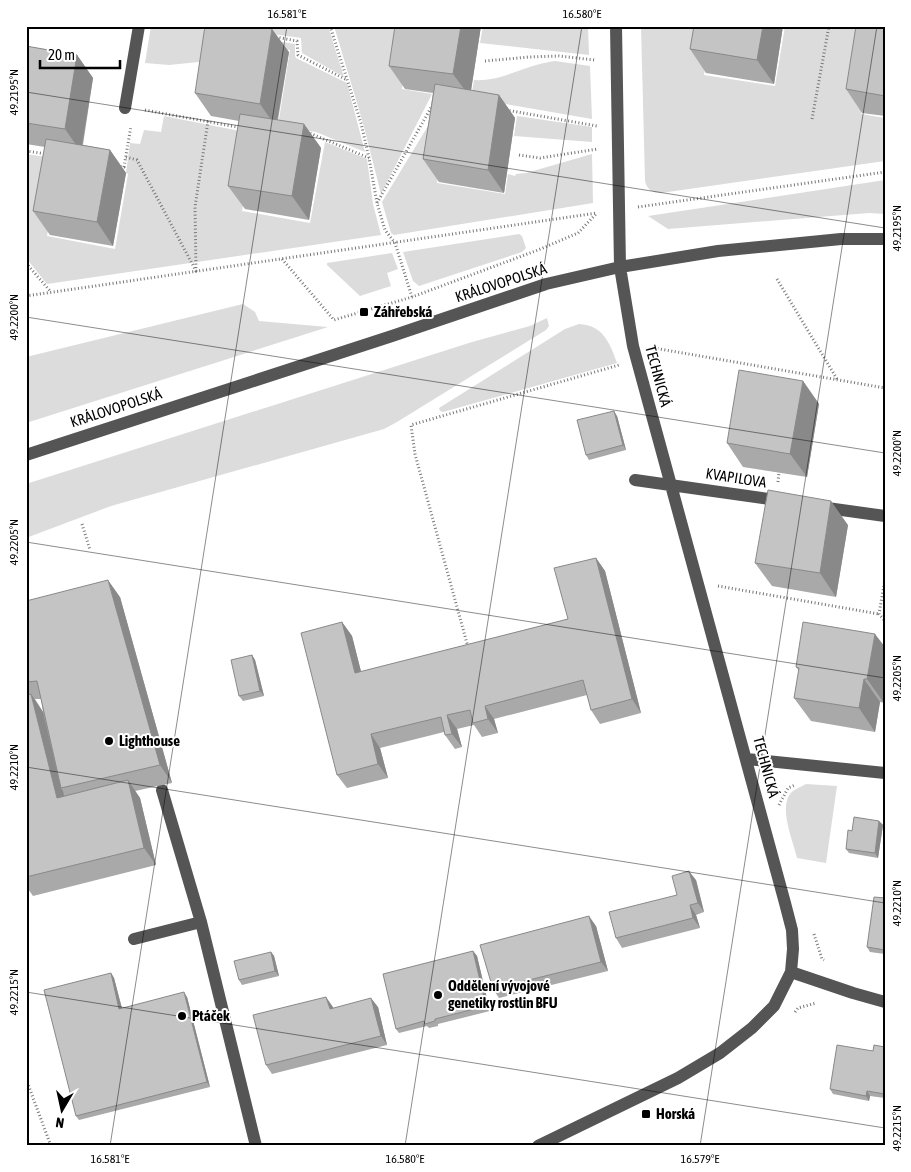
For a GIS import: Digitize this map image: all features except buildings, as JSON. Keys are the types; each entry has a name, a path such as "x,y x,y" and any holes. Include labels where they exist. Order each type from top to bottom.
{"street":[{"path":"125,108 139,26"},
{"path":"616,26 620,267"},
{"name":"KRÁLOVOPOLSKÁ","path":"26,455 546,284 620,267 718,251 841,240 885,239"},
{"name":"TECHNICKÁ","path":"538,1146 678,1078 720,1054 752,1028 774,1006 791,972 792,930 747,759 633,346 620,267"},
{"name":"KVAPILOVA","path":"634,480 793,503"},
{"path":"812,506 885,516"},
{"path":"747,759 885,773"},
{"path":"162,790 201,922 256,1146"},
{"path":"134,939 201,922"},
{"path":"791,972 885,1002"}],"path":[{"path":"330,26 348,81 369,158 377,203 385,230 395,243 412,297"},
{"path":"812,119 829,26"},
{"path":"270,36 298,41 298,55 348,81"},
{"path":"485,61 559,56 595,60 595,52"},
{"path":"377,203 436,100"},
{"path":"501,109 597,126"},
{"path":"144,110 246,128"},
{"path":"597,116 597,133"},
{"path":"196,271 195,207 208,121"},
{"path":"303,130 369,158"},
{"path":"598,141 598,158"},
{"path":"519,155 540,158 619,146"},
{"path":"26,151 55,155"},
{"path":"126,157 137,160 196,271"},
{"path":"112,165 124,167 125,164"},
{"path":"633,208 885,172"},
{"path":"282,259 334,320 412,297 578,233 597,213 599,204"},
{"path":"26,296 597,213"},
{"path":"26,263 51,292"},
{"path":"777,279 838,380"},
{"path":"652,347 885,388"},
{"path":"469,652 416,454 411,425 622,364"},
{"path":"82,524 90,550"},
{"path":"879,614 885,579"},
{"path":"715,585 879,614 885,621"},
{"path":"782,814 779,804 788,788 796,785"},
{"path":"811,925 822,959 829,964"},
{"path":"26,1079 51,1146"}],"shaded area":[{"path":"151,26 181,26 295,44 296,58 347,83 365,152 316,132 278,126 290,50 222,39 218,60 169,65 145,63"},
{"path":"245,26 328,26 344,77 302,53 301,38 244,30"},
{"path":"334,26 412,26 402,89 432,94 381,194 363,123"},
{"path":"483,26 588,26 589,55 480,43"},
{"path":"641,26 712,26 704,75 775,86 785,26 885,26 873,36 861,114 885,118 885,161 661,193 651,190 647,187 645,181"},
{"path":"555,61 590,66 592,119 471,98 474,80 505,76"},
{"path":"449,106 437,183 505,194 508,174 515,176 516,174 526,173 592,154 593,203 394,235 391,233 382,202 437,111"},
{"path":"164,116 255,134 242,211 310,223 325,142 367,159 373,204 381,235 47,284 26,258 26,154 60,159 47,236 115,249 128,174 126,173 130,143 140,144 144,130 161,132"},
{"path":"517,116 592,127 592,142 514,136"},
{"path":"885,180 885,214 869,213 668,229 648,216"},
{"path":"519,234 522,236 526,248 522,252 419,286 413,281 403,252"},
{"path":"392,253 398,269 387,273 391,286 360,296 327,265 327,263"},
{"path":"243,304 255,312 259,321 328,327 26,423 26,357"},
{"path":"547,318 549,326 546,330 384,429 111,506 26,538 26,484 472,342 530,326"},
{"path":"579,324 594,328 604,336 617,363 443,412 440,411 439,408 565,329"},
{"path":"806,784 837,786 826,863 797,858 790,834 786,816 787,800 792,792"}],"place":[{"name":"Záhřebská","path":"364,312"},
{"name":"Lighthouse","path":"109,741"},
{"name":"Oddělení vývojové genetiky rostlin BFU","path":"438,995"},
{"name":"Ptáček","path":"182,1016"},
{"name":"Horská","path":"646,1114"}]}
